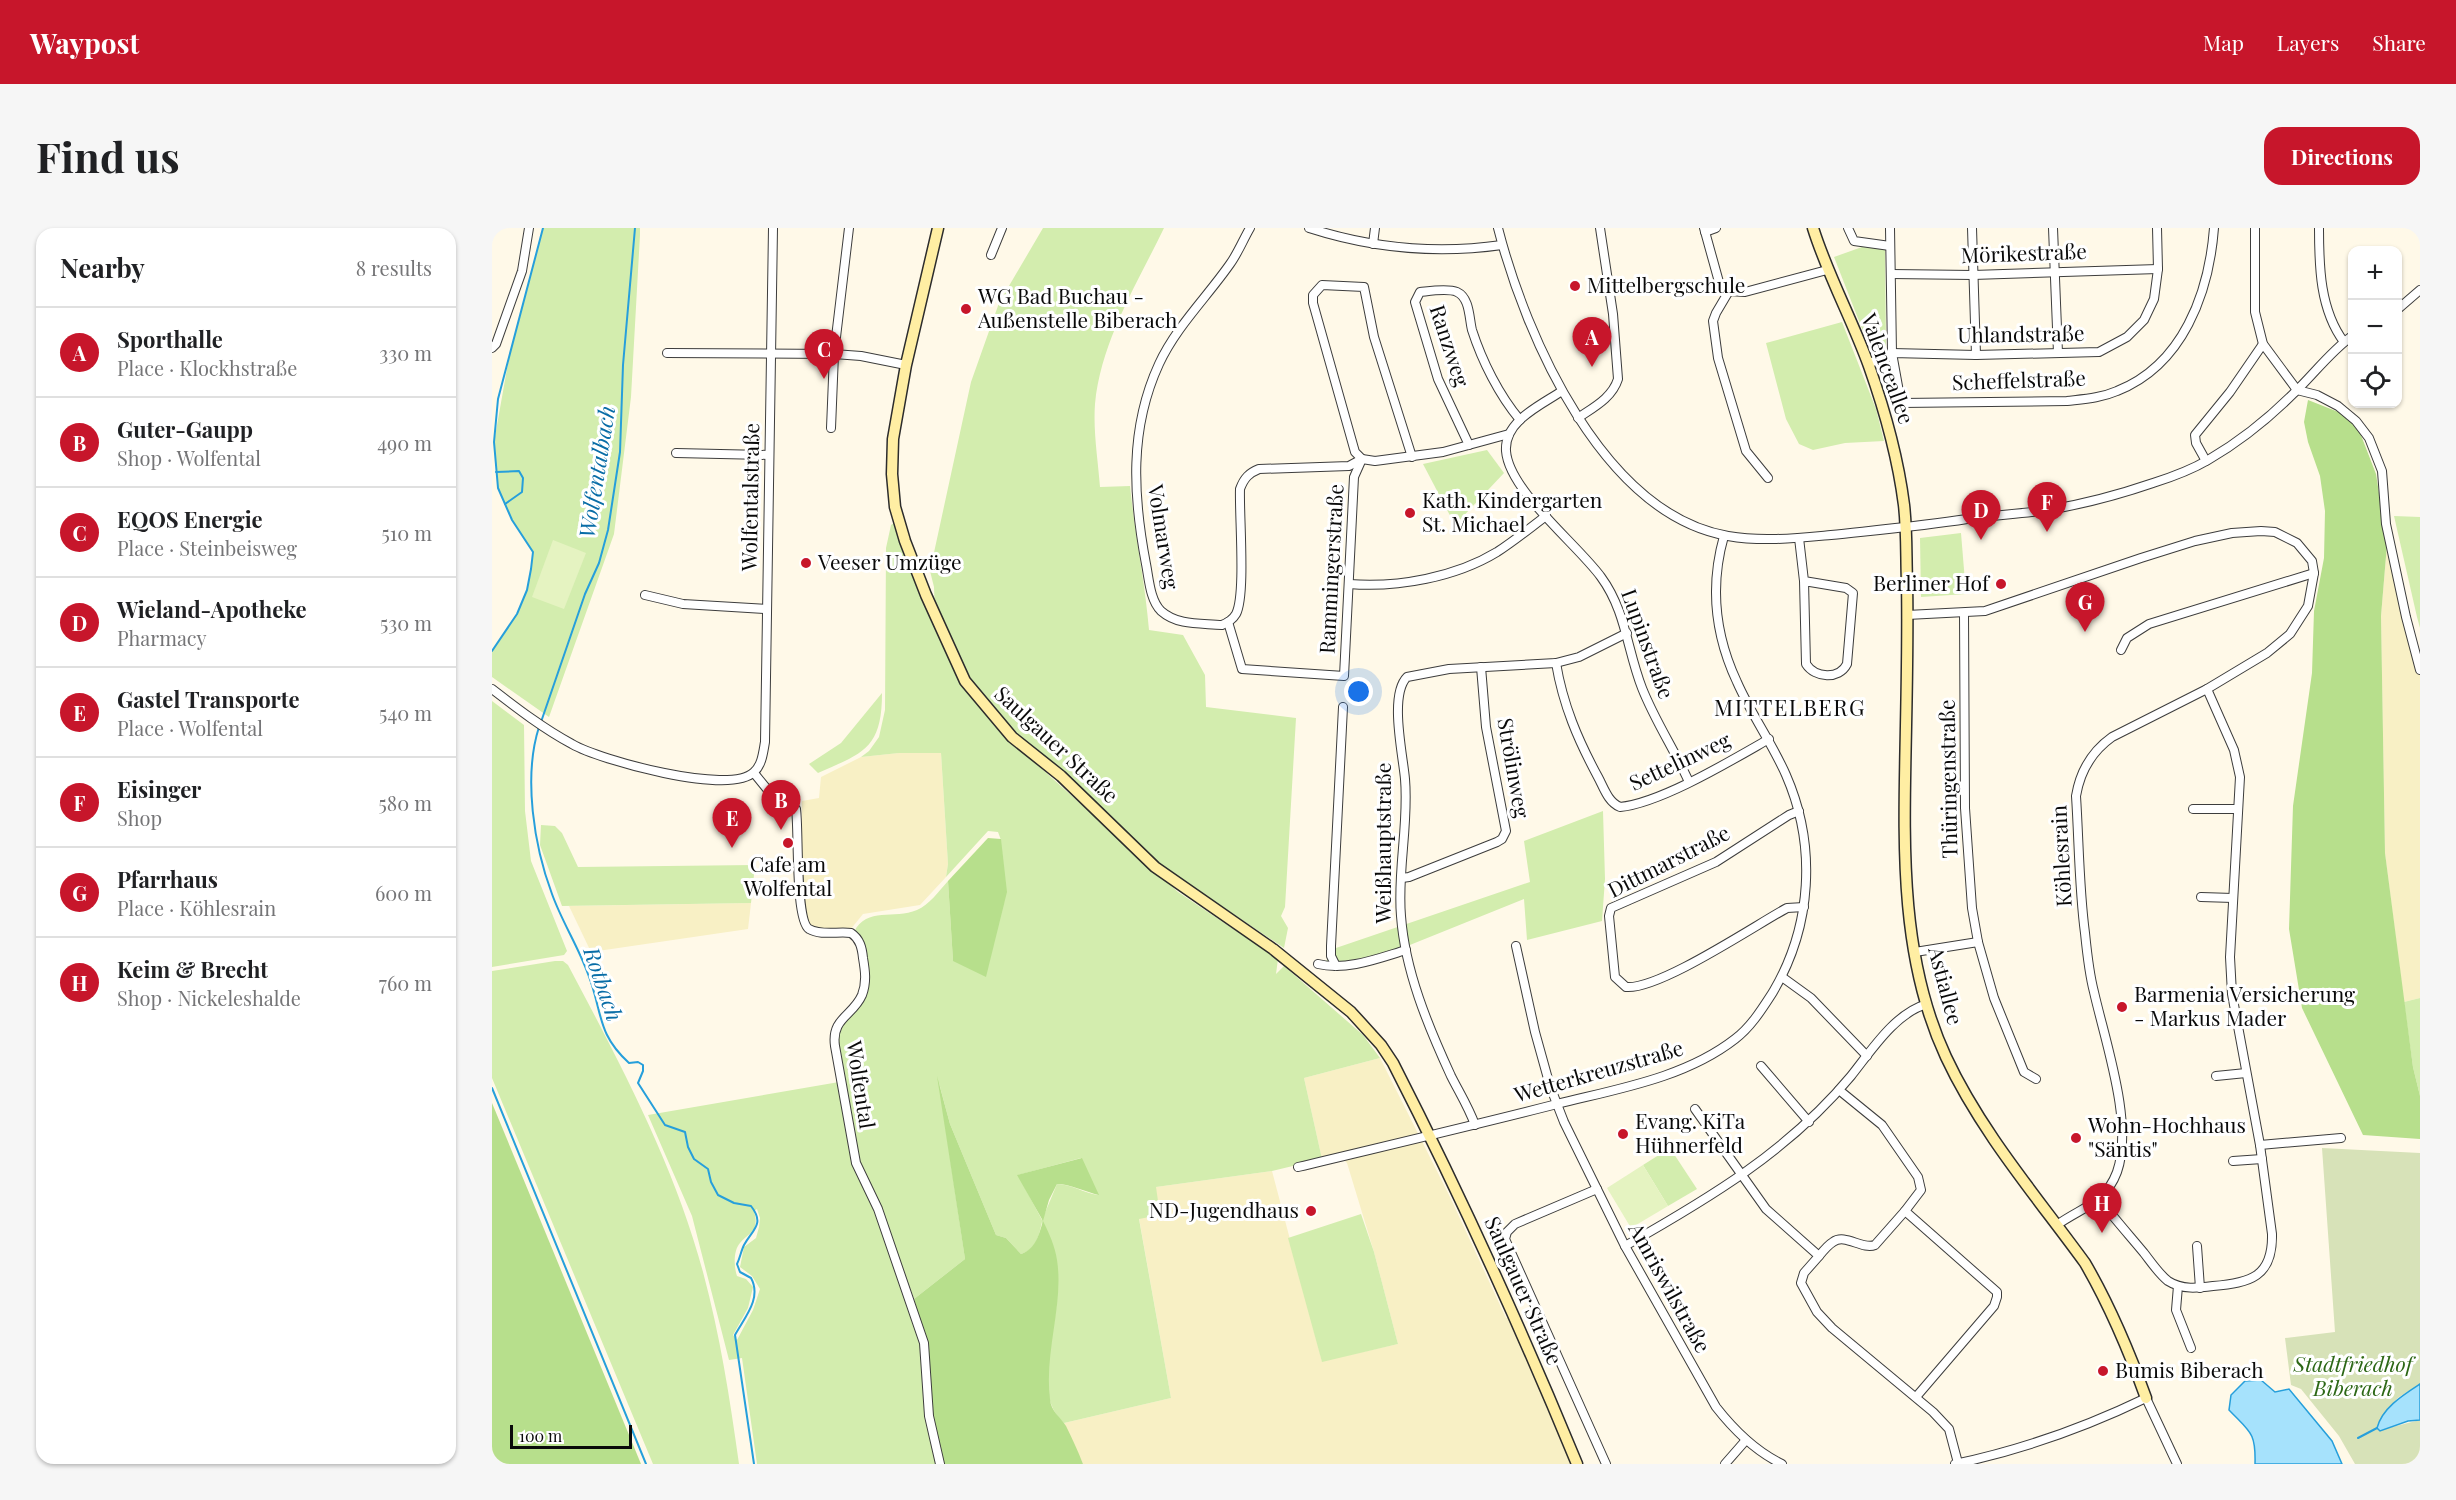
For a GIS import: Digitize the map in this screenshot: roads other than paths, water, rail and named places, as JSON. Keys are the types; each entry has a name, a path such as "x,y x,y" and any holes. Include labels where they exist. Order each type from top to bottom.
{"main road":[{"name":"Saulgauer Straße","path":"938,228 906,365 892,439 892,474 895,507 905,541 926,595 965,681 1012,737 1061,776 1155,867 1273,949 1351,1012 1381,1045 1393,1063 1430,1136 1514,1316 1577,1464"},
{"name":"Valenceallee","path":"1813,228 1827,270 1868,364 1892,440 1903,497 1906,528"},
{"name":"Astiallee","path":"1906,528 1905,874 1915,952 1927,1004 1946,1056 1967,1098 2098,1285 2114,1317 2146,1398"}],"street":[{"path":"492,348 496,344 522,271 529,228"},
{"name":"Wolfentalstraße","path":"757,769 762,760 765,742 769,455 773,353 773,228"},
{"path":"831,428 834,354 849,228"},
{"path":"991,255 1002,228"},
{"name":"Volmarweg","path":"1228,622 1222,625 1175,621 1158,607 1154,599 1140,530 1135,456 1143,411 1160,363 1184,323 1231,262 1250,228"},
{"path":"1309,228 1373,244 1445,249 1502,244"},
{"path":"1373,244 1376,228"},
{"path":"1498,228 1529,321 1562,391 1598,447 1646,495 1675,516 1694,526 1724,536 1762,539 1799,538 1906,528 2046,510 2097,500 2172,477 2206,461 2250,432 2297,390 2348,339"},
{"path":"1578,418 1609,397 1618,380 1613,314 1600,228"},
{"path":"1716,228 1704,230 1719,282 1729,291 1745,292 1827,270"},
{"path":"1848,228 1854,241 1890,246"},
{"path":"1890,228 1892,354"},
{"path":"1972,228 1976,355"},
{"path":"2053,228 2058,353"},
{"name":"Uhlandstraße","path":"1868,364 1892,354 1976,355 2099,352 2127,337 2144,320 2154,299 2158,269 2157,228"},
{"name":"Scheffelstraße","path":"1892,354 1901,403 2067,401 2094,398 2117,392 2132,384 2161,362 2190,323 2211,261 2214,228"},
{"path":"2255,228 2254,312 2263,344 2297,390 2318,395 2338,406 2356,421 2369,438 2382,471 2386,524 2420,670"},
{"path":"2319,228 2321,284 2330,318 2344,342"},
{"name":"Mörikestraße","path":"1891,274 2158,269"},
{"name":"Rammingerstraße","path":"1412,457 1374,337 1364,287 1322,285 1316,288 1313,303 1354,452 1362,459 1375,461 1412,457 1509,434"},
{"path":"2402,305 2420,290"},
{"name":"Ranzweg","path":"1469,445 1438,379 1415,302 1420,292 1452,291 1465,300 1473,332 1486,363 1511,410 1520,420"},
{"path":"1729,291 1713,321 1718,358 1746,451 1768,478"},
{"path":"2206,461 2196,443 2195,435 2230,392 2263,344"},
{"path":"667,353 834,354 861,356 906,365"},
{"path":"1509,434 1520,420 1562,391"},
{"name":"Lupinstraße","path":"1509,434 1506,443 1508,462 1517,479 1546,516 1600,576 1618,605 1636,672 1650,707 1689,782"},
{"path":"675,453 769,455"},
{"path":"1228,622 1236,614 1240,603 1240,489 1246,477 1259,469 1349,466 1362,459"},
{"name":"Rammingerstraße","path":"1228,622 1242,669 1344,676 1354,477 1362,459"},
{"path":"1349,584 1393,583 1448,573 1496,553 1546,516"},
{"path":"1907,615 1964,614 2000,607 2194,542 2248,531 2275,532 2298,543 2312,561 2314,573 2149,624 2127,638 2121,650"},
{"name":"Wetterkreuzstraße","path":"1430,1136 1657,1078 1709,1056 1750,1026 1782,977 1797,937 1804,908 1805,849 1799,811 1787,777 1769,739 1737,683 1719,630 1715,584 1724,536"},
{"path":"1799,538 1804,581 1806,664 1815,672 1835,676 1840,674 1847,664 1853,593 1846,588 1804,581"},
{"name":"Köhlesrain","path":"2057,1225 2100,1200 2110,1186 2120,1163 2121,1123 2109,1050 2093,990 2084,931 2077,786 2087,764 2100,746 2112,737 2207,689 2267,653 2290,634 2308,606 2314,573"},
{"path":"645,595 683,604 766,609"},
{"name":"Thüringenstraße","path":"1964,614 1965,808 1972,908 1978,942 1994,998 2024,1072 2036,1079"},
{"name":"Weißhauptstraße","path":"1475,1125 1441,1054 1416,989 1406,950 1401,915 1406,802 1399,716 1402,684 1407,677 1412,676 1481,667 1556,663 1589,653 1627,633"},
{"name":"Settelinweg","path":"1556,663 1562,696 1574,731 1609,799 1615,805 1628,806 1689,782 1769,739"},
{"name":"Strölinweg","path":"1402,878 1497,842 1504,836 1506,827 1486,727 1481,667"},
{"path":"2100,1200 2160,1273 2178,1286 2200,1288 2246,1281 2260,1272 2269,1262 2272,1234 2262,1159 2232,994 2230,957 2240,777 2236,756 2207,689"},
{"path":"492,690 573,745 618,763 680,776 724,780 746,777 757,769"},
{"path":"1336,966 1330,956 1343,707"},
{"name":"Wolfental","path":"757,769 767,789 788,800 796,809 800,894 804,924 810,929 822,932 851,933 860,942 866,976 865,986 861,997 837,1025 834,1036 835,1046 856,1163 878,1209 922,1334 926,1362 928,1416 940,1464"},
{"path":"2193,809 2238,809"},
{"name":"Dittmarstraße","path":"1799,811 1788,815 1716,862 1611,908 1609,916 1615,977 1626,987 1644,984 1678,970 1787,908 1804,908"},
{"path":"2201,897 2233,897"},
{"path":"1915,952 1978,942"},
{"name":"Amriswilstraße","path":"1516,946 1535,1032 1557,1104 1625,1246 1716,1407 1746,1440 1782,1464"},
{"name":"Weißhauptstraße","path":"1318,964 1336,966 1373,960 1406,950"},
{"path":"1782,977 1811,998 1867,1056"},
{"path":"1625,1246 1694,1207 1742,1176 1809,1122 1905,1016 1927,1004"},
{"path":"1761,1066 1809,1122"},
{"path":"2216,1076 2246,1073"},
{"path":"1839,1090 1882,1125 1918,1178 1921,1190 1875,1245 1869,1247 1838,1239 1819,1256 1801,1278 1803,1291 1817,1312 1832,1328 1916,1397 1948,1429 1956,1464 1995,1455 2091,1422 2146,1398 2177,1464"},
{"path":"1695,1109 1766,1209 1819,1256"},
{"path":"1298,1167 1430,1136"},
{"path":"2260,1145 2341,1138"},
{"path":"2234,1161 2262,1159"},
{"path":"1597,1189 1515,1224 1507,1232 1505,1239 1606,1464"},
{"path":"1905,1211 1996,1292 1998,1297 1981,1322 1916,1397"},
{"path":"2197,1246 2200,1288"},
{"path":"2178,1286 2176,1310 2191,1348"},
{"path":"1725,1464 1746,1440"},
{"path":"1995,1455 1998,1464"}],"water":[{"path":"2261,1380 2275,1392 2289,1389 2332,1441 2342,1464 2255,1464 2253,1439 2229,1410 2231,1395 2245,1381"},
{"path":"2420,1384 2420,1420 2408,1421 2380,1431 2377,1428 2388,1408"}],"waterway":[{"path":"492,651 517,614 527,590 531,569 533,552 512,520 498,488 494,442 498,399 543,228"},
{"name":"Wolfentalbach","path":"541,722 585,594 599,563 608,530 620,452 623,365 635,228"},
{"path":"496,472 519,471 523,478 522,492 505,504"},
{"name":"Rotbach","path":"539,727 534,747 531,789 540,855 556,904 588,974 605,1032 618,1052 629,1063 638,1062 643,1065 638,1083 665,1125 685,1132 688,1147 694,1159 708,1169 711,1182 718,1195 734,1203 751,1206 757,1217 756,1226 744,1245 737,1264 740,1272 751,1278 755,1293 751,1307 735,1335 754,1464"},
{"path":"492,1088 646,1464"},
{"path":"2358,1438 2377,1428"}],"place":[{"name":"Mittelbergschule","path":"1575,286"},
{"name":"WG Bad Buchau - Außenstelle Biberach","path":"966,309"},
{"name":"Sporthalle","path":"1592,367"},
{"name":"EQOS Energie","path":"824,379"},
{"name":"Kath. Kindergarten St. Michael","path":"1410,513"},
{"name":"Eisinger","path":"2047,532"},
{"name":"Wieland-Apotheke","path":"1981,540"},
{"name":"Veeser Umzüge","path":"806,563"},
{"name":"Berliner Hof","path":"2001,584"},
{"name":"Pfarrhaus","path":"2085,632"},
{"name":"Guter-Gaupp","path":"781,830"},
{"name":"Cafe am Wolfental","path":"788,843"},
{"name":"Gastel Transporte","path":"732,848"},
{"name":"Barmenia Versicherung - Markus Mader","path":"2122,1007"},
{"name":"Evang. KiTa Hühnerfeld","path":"1623,1134"},
{"name":"Wohn-Hochhaus \"Säntis\"","path":"2076,1138"},
{"name":"ND-Jugendhaus","path":"1311,1211"},
{"name":"Keim & Brecht","path":"2102,1233"},
{"name":"Bumis Biberach","path":"2103,1371"}],"district":[{"name":"MITTELBERG","path":"1790,708"}],"park label":[{"name":"Stadtfriedhof Biberach","path":"2353,1377"}]}
